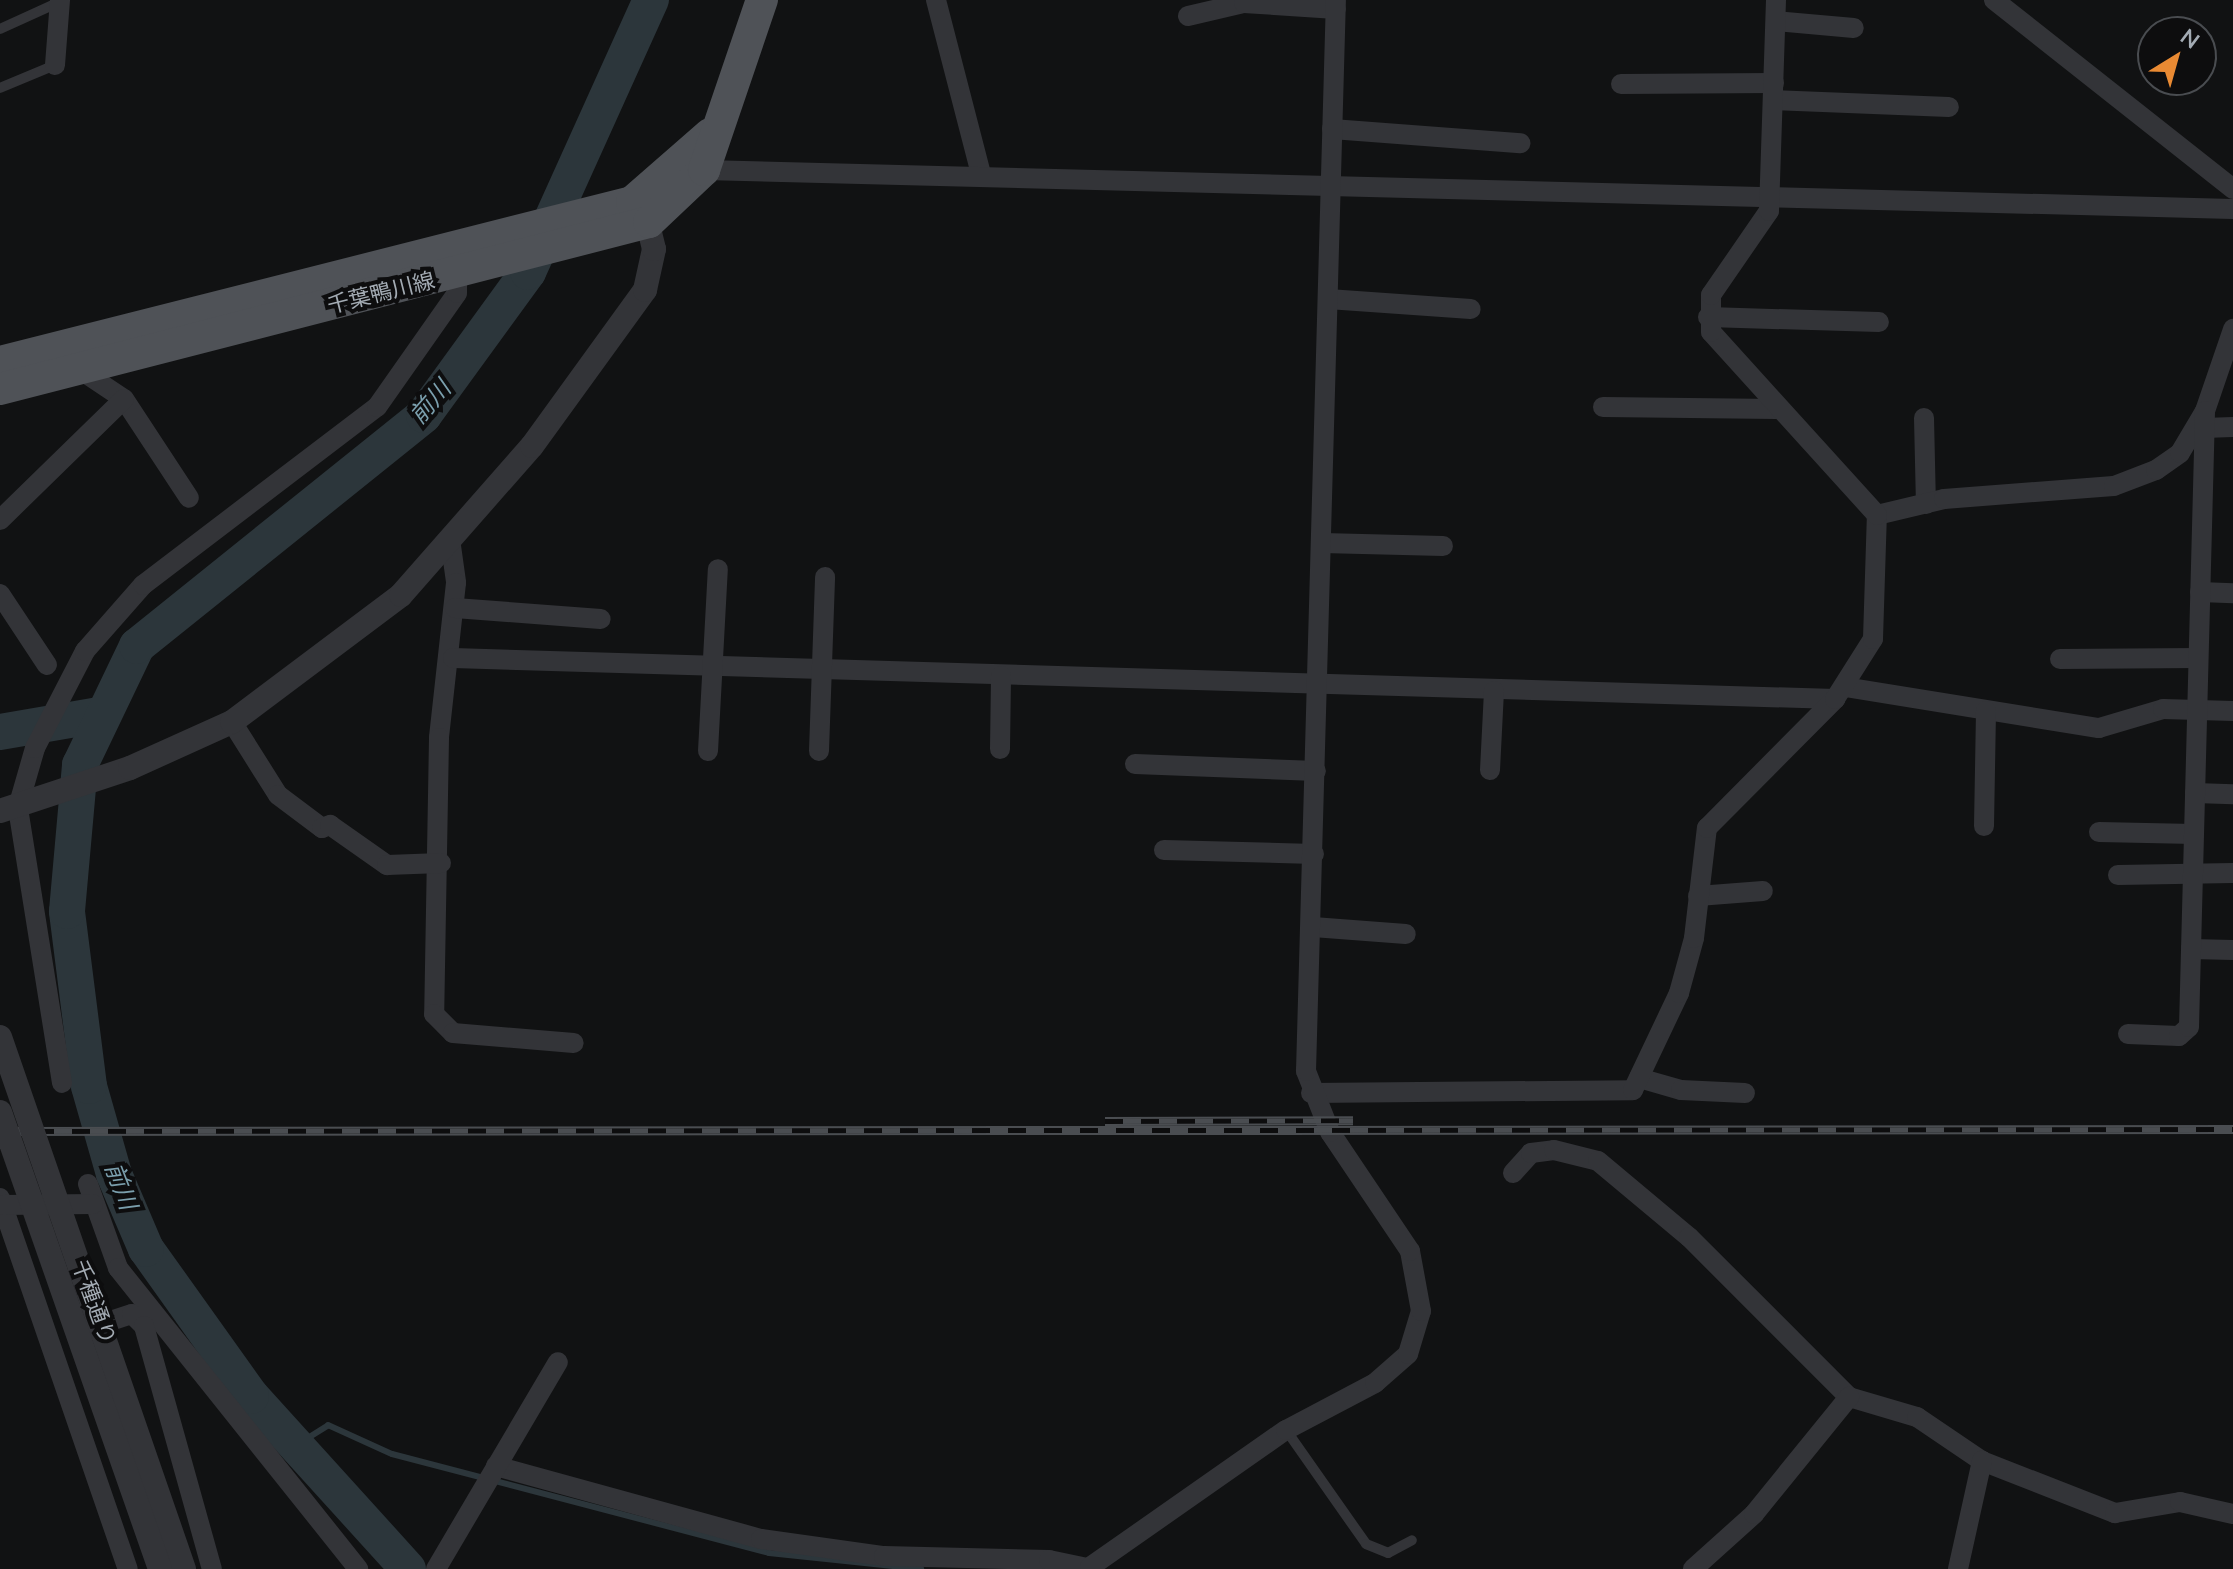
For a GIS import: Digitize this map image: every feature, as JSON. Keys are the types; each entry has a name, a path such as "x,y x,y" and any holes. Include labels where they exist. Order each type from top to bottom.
{"main road":[{"name":"千葉鴨川線","path":"0,389 590,242 704,170 712,132 762,0"},
{"name":"千葉鴨川線","path":"645,210 712,132"},
{"name":"千葉鴨川線","path":"0,362 609,209 645,210"}],"street":[{"path":"936,0 981,174"},
{"path":"1311,1093 1633,1090 1679,993 1698,896 1707,828 1840,693 1873,639 1877,515 1776,409 1711,332 1708,317 1711,295 1760,229 1771,199 1776,0"},
{"path":"1994,0 2233,189"},
{"path":"55,65 59,1"},
{"path":"492,1474 816,1549 1091,1568 1286,1430 1375,1383 1408,1354 1421,1311 1410,1251 1311,1093 1314,854 1336,4 1244,3 1188,16"},
{"path":"1776,21 1854,28"},
{"path":"1621,84 1774,92 1949,107"},
{"path":"1332,129 1520,143"},
{"path":"704,170 981,174 1771,199 2233,209"},
{"path":"9,809 130,768 232,722 359,630 451,546 645,290 654,261 645,210"},
{"path":"62,1083 9,809 35,748 85,651 143,585 377,407 457,293 466,272"},
{"path":"1328,299 1471,309"},
{"path":"1708,317 1879,322"},
{"path":"1877,515 1926,504 2114,486 2180,453 2204,420 2226,372 2233,329"},
{"path":"79,369 124,399 189,498"},
{"path":"0,520 124,399"},
{"path":"1603,407 1776,409"},
{"path":"1924,418 1926,504"},
{"path":"2204,420 2233,427"},
{"path":"2128,1034 2179,1036 2189,1027 2204,420"},
{"path":"1322,543 1443,546"},
{"path":"451,546 455,608 453,658 439,738 441,863 434,975 440,1025 493,1040 574,1043"},
{"path":"708,751 718,569"},
{"path":"819,751 825,577"},
{"path":"2200,592 2233,593"},
{"path":"0,594 47,665"},
{"path":"455,608 601,619"},
{"path":"453,658 1318,687 1840,693 2099,728 2163,709 2233,711"},
{"path":"2060,659 2198,658"},
{"path":"1000,749 1001,676"},
{"path":"1490,770 1494,691"},
{"path":"1984,826 1986,711"},
{"path":"232,722 278,795 322,828 330,825 387,865 441,863"},
{"path":"1135,764 1316,771"},
{"path":"2195,793 2233,794"},
{"path":"2099,832 2194,834"},
{"path":"1164,850 1314,854"},
{"path":"2118,875 2233,873"},
{"path":"1698,896 1763,891"},
{"path":"1313,927 1406,934"},
{"path":"2191,949 2233,950"},
{"name":"千種通り","path":"0,1037 184,1569"},
{"path":"1639,1078 1681,1090 1745,1093"},
{"name":"千種通り","path":"0,1112 160,1569"},
{"path":"1513,1173 1543,1151 1598,1161 1689,1237 1849,1397 1917,1417 1982,1461 2115,1513 2180,1502 2233,1514"},
{"path":"88,1184 118,1268 358,1569"},
{"path":"93,1204 1,1201 128,1569"},
{"path":"51,1340 132,1314 144,1326 152,1366 212,1569"},
{"path":"152,1366 186,1355"},
{"path":"436,1569 558,1362"},
{"path":"1693,1569 1754,1514 1849,1397"},
{"path":"1958,1569 1982,1461"}],"lane":[{"path":"0,29 59,1"},
{"path":"0,88 55,65"},
{"path":"1286,1430 1366,1544 1388,1553 1412,1540"}],"waterway":[{"name":"前川","path":"408,1569 251,1396 146,1249 114,1174 89,1086 67,911 80,765 137,646 424,415 528,272 651,0"},
{"name":"前川","path":"0,732 98,715"},
{"path":"295,1446 328,1425 392,1454 769,1553 921,1569"}],"railway":[{"path":"1105,1121 1353,1120"},
{"path":"0,1131 2233,1129"}]}
